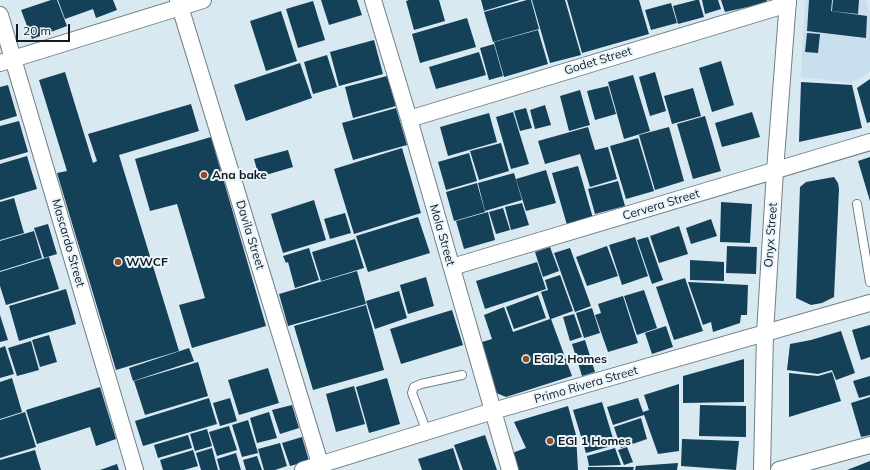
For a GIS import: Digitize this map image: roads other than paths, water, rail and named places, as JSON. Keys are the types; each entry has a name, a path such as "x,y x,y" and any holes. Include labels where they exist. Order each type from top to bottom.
{"street":[{"path":"7,61 179,3 203,0"},
{"name":"Mola Street","path":"372,0 409,118 510,470"},
{"name":"Godet Street","path":"409,118 788,2"},
{"name":"Onyx Street","path":"762,470 765,333 775,171 788,2"},
{"name":"Davila Street","path":"179,3 321,468"},
{"name":"Mascardo Street","path":"0,16 7,61 135,470"},
{"name":"Cervera Street","path":"452,268 870,142"},
{"name":"Primo Rivera Street","path":"303,470 321,468 493,411 870,303"},
{"path":"779,470 870,445"}],"lane":[{"path":"857,204 870,282"},
{"path":"427,432 412,393 414,387 462,374"}],"place":[{"name":"Ana bake","path":"204,175"},
{"name":"WWCF","path":"118,262"},
{"name":"EGI 2 Homes","path":"526,359"},
{"name":"EGI 1 Homes","path":"550,441"}]}
